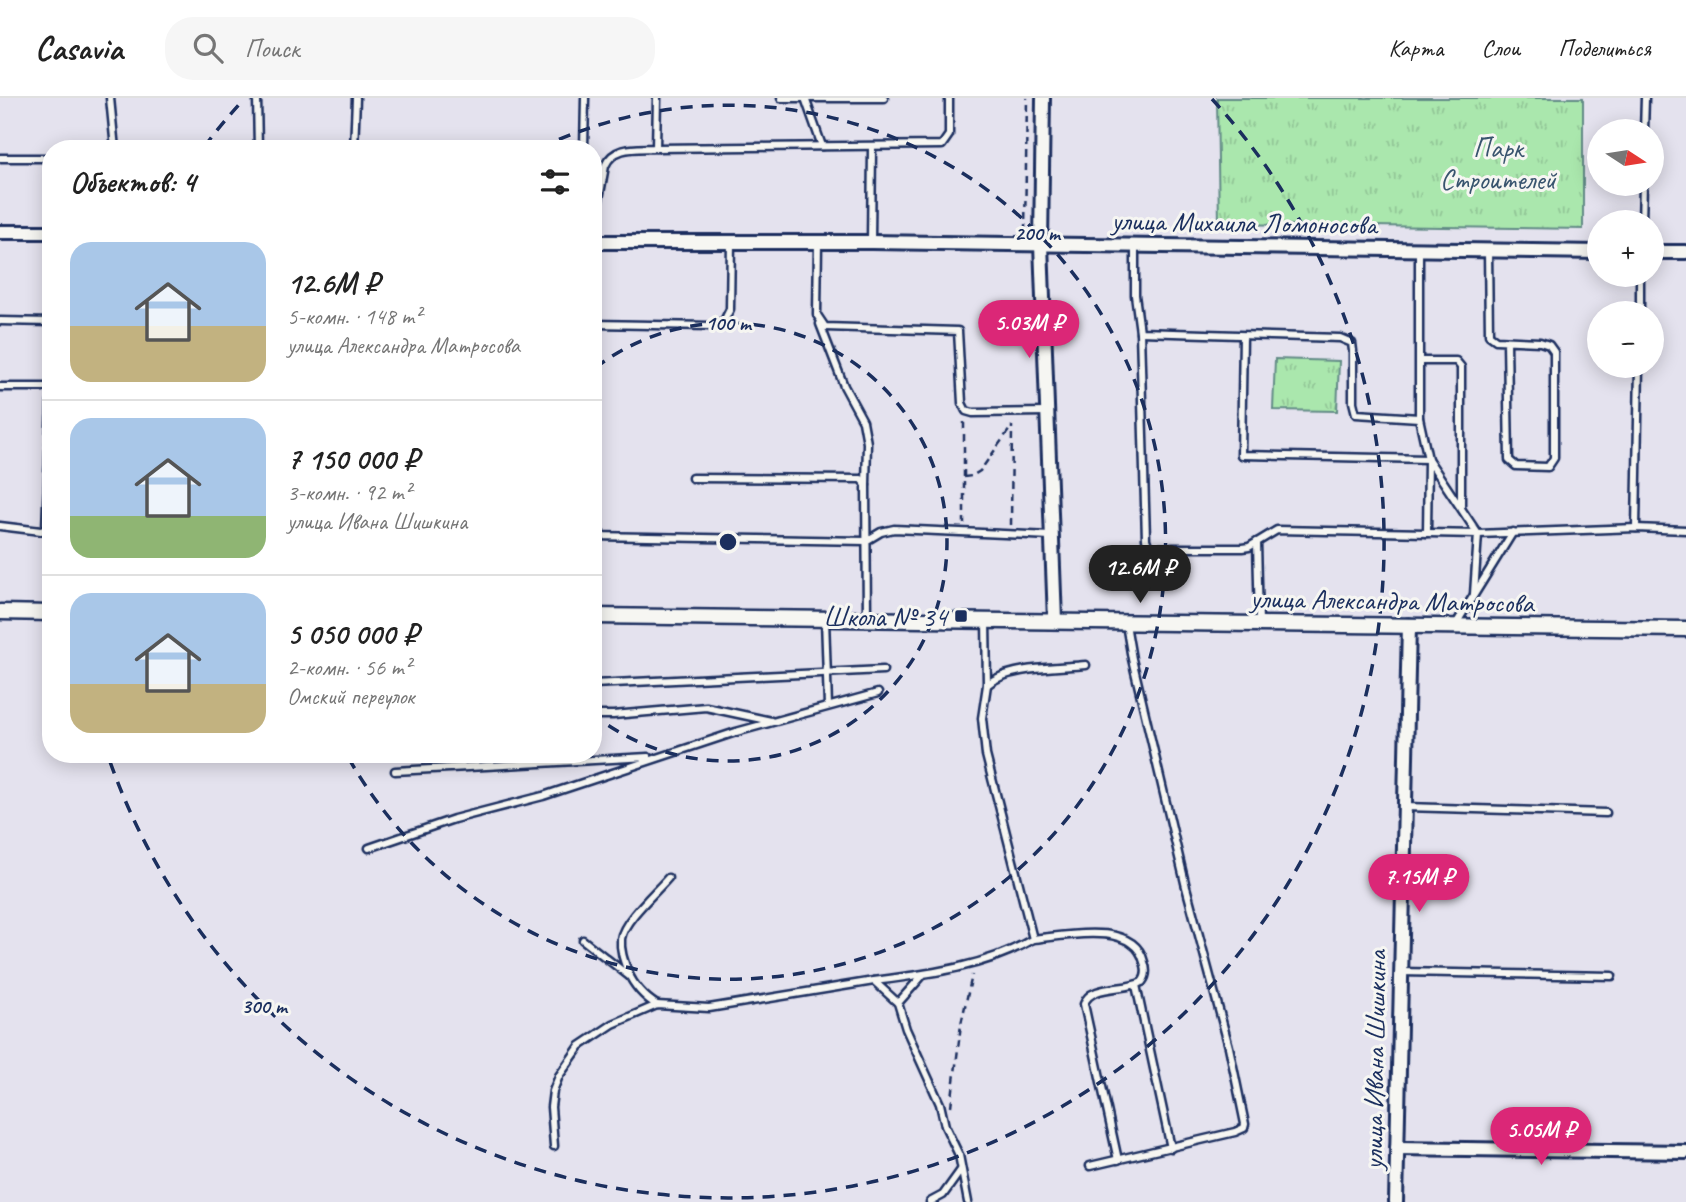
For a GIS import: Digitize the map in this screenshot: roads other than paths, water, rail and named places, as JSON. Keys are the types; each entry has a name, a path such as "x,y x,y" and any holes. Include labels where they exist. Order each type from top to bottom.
{"street":[{"path":"1042,98 1041,244 1055,621"},
{"path":"0,232 42,232"},
{"name":"улица Михаила Ломоносова","path":"602,242 1023,243 1587,252"},
{"path":"1664,252 1686,252"},
{"path":"0,612 42,613"},
{"name":"улица Александра Матросова","path":"602,616 1686,629"},
{"name":"улица Ивана Шишкина","path":"1396,1202 1409,625"},
{"path":"1397,1148 1686,1152"}],"lane":[{"path":"110,98 114,140"},
{"path":"257,98 258,140"},
{"path":"354,140 356,98"},
{"path":"584,140 585,98"},
{"path":"656,148 657,98"},
{"path":"781,98 884,98"},
{"path":"805,98 822,146"},
{"path":"602,188 608,159 619,150 942,145 949,135 949,98"},
{"path":"1644,98 1644,119"},
{"path":"871,242 872,147"},
{"path":"0,158 42,158"},
{"path":"602,324 711,326 724,321 730,309 731,242"},
{"path":"818,243 817,301 820,322 839,374 863,421 867,443 867,619"},
{"path":"1135,245 1135,295 1140,332 1148,545 1154,548 1242,548 1277,530 1478,534 1636,528 1686,530"},
{"path":"1419,249 1419,418 1428,458 1427,533"},
{"path":"1489,251 1489,335 1496,340 1545,343 1554,352 1554,458 1548,467 1516,466 1509,460 1507,341"},
{"path":"0,321 42,322"},
{"path":"820,322 831,328 958,331 964,408 973,413 1047,412"},
{"path":"1140,332 1340,338 1352,343 1353,402 1356,414 1419,418"},
{"path":"1242,336 1241,455 1428,458"},
{"path":"1420,360 1456,361 1461,367 1462,509"},
{"path":"1636,528 1639,378"},
{"path":"0,387 42,387"},
{"path":"1428,458 1478,534 1474,594"},
{"path":"691,478 861,479 866,485"},
{"path":"0,526 42,531"},
{"path":"602,536 866,541 894,528 1051,536"},
{"path":"1455,625 1513,532"},
{"path":"1257,542 1259,624"},
{"path":"825,619 828,706"},
{"path":"986,621 987,685 982,718 986,755 1033,939"},
{"path":"1090,1166 1241,1130 1244,1128 1245,1119 1229,1047 1186,887 1132,659 1126,622"},
{"path":"987,685 1000,675 1086,665"},
{"path":"602,684 883,670"},
{"path":"369,848 454,819 543,796 657,757 878,693"},
{"path":"602,715 706,707 773,722"},
{"path":"602,760 657,757"},
{"path":"395,771 545,763"},
{"path":"1405,807 1606,813"},
{"path":"630,977 621,950 623,933 668,878"},
{"path":"554,1146 551,1124 553,1091 574,1052 587,1040 613,1024 657,1005 709,1008 923,975 1010,953 1033,939 1100,933 1130,943 1142,953 1146,974 1142,982 1136,985 1092,993 1084,1004 1118,1160"},
{"path":"583,940 630,977 644,995 657,1005"},
{"path":"1401,972 1612,976"},
{"path":"898,1003 923,975"},
{"path":"874,982 898,1003 906,1029 940,1104 944,1126 959,1155 968,1202"},
{"path":"1136,985 1171,1148"},
{"path":"930,1202 943,1195 961,1168"}],"place":[{"name":"Школа № 34","path":"961,616"}],"park label":[{"name":"Парк Строителей","path":"1498,163"}]}
